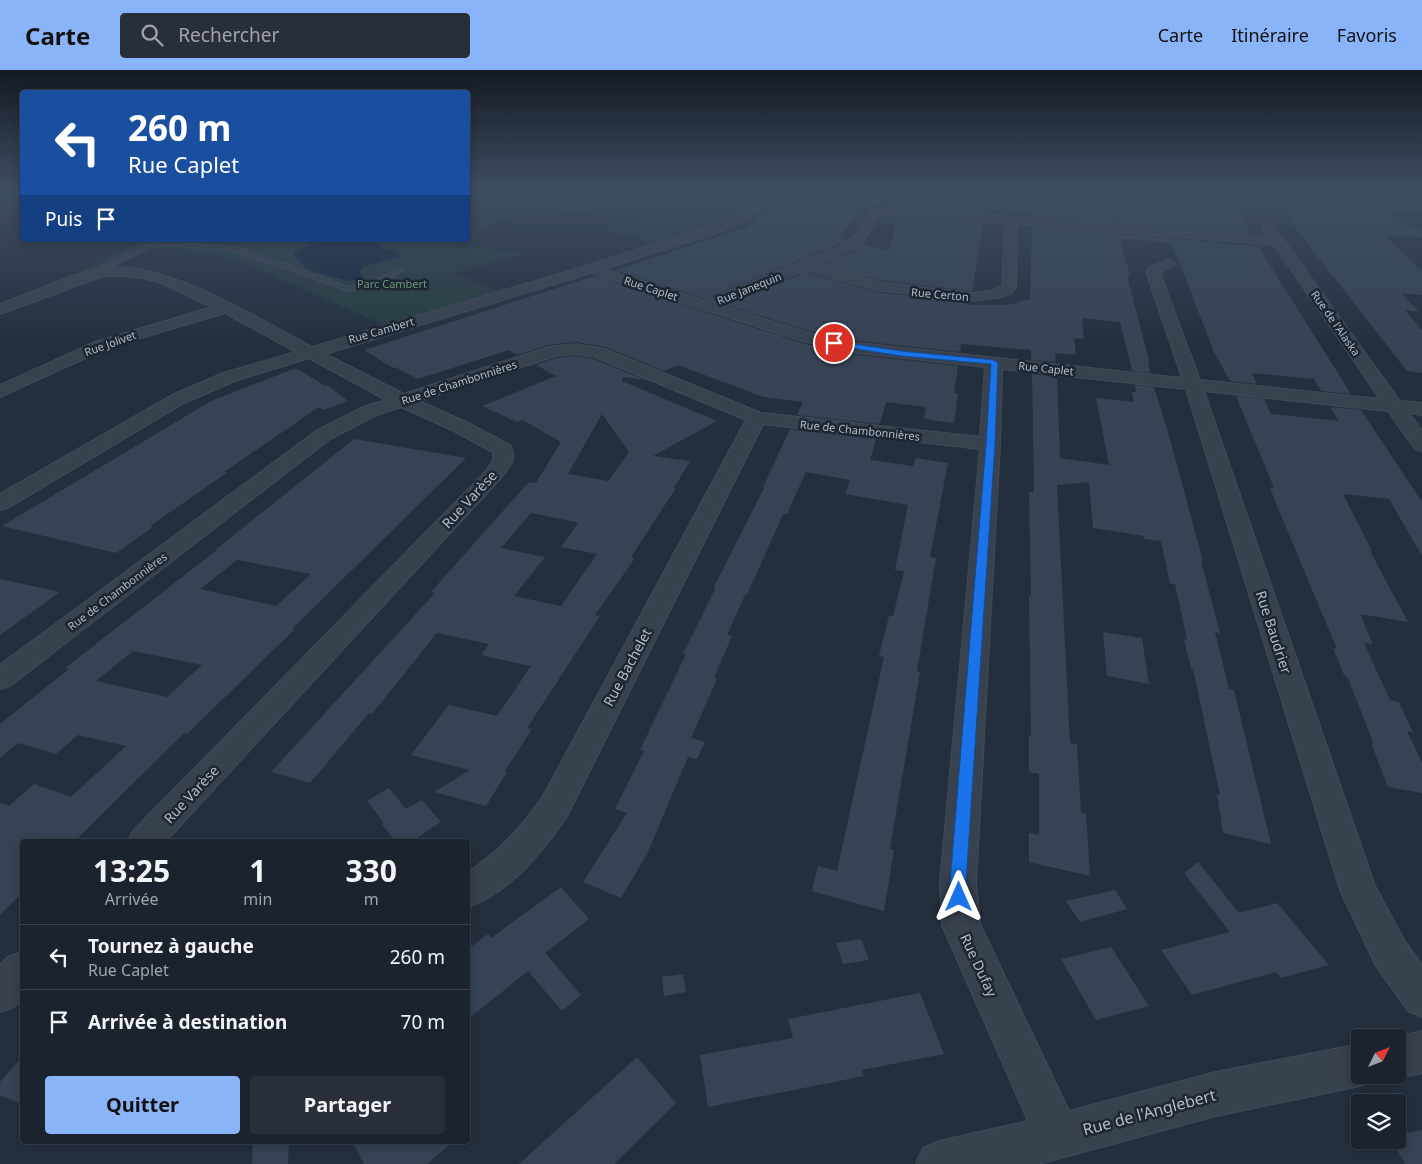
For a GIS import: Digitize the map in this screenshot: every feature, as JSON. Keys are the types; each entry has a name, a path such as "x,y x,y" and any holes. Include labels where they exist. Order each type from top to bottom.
{"street":[{"name":"Rue Cambert","path":"0,503 178,399 229,377 591,269 679,240"},
{"name":"Rue Janequin","path":"705,306 848,248 859,240"},
{"name":"Rue Certon","path":"804,265 836,276 893,289 973,297 989,296 1009,287 1010,240"},
{"name":"Rue Janequin","path":"1256,240 1279,242"},
{"name":"Rue de l'Alaska","path":"1279,242 1422,445"},
{"name":"Rue Baudrier","path":"1168,264 1153,272 1193,384 1358,890 1390,953 1422,997"},
{"name":"Rue Caplet","path":"591,269 802,336 850,347 1422,410"},
{"name":"Rue Varèse","path":"101,273 128,272 161,278 226,308 403,401 504,449 503,461 493,475 147,839"},
{"path":"0,310 101,273"},
{"name":"Rue Jolivet","path":"0,392 101,345 226,308"},
{"name":"Rue de Chambonnières","path":"0,679 323,435 350,420 554,351 576,349 599,353 757,418 990,444"},
{"name":"Rue Dufay","path":"994,363 990,444 958,883 961,925 1058,1136"},
{"name":"Rue Bachelet","path":"470,890 497,872 531,840 554,808 757,418"},
{"path":"0,993 20,972"},
{"path":"1406,1055 1422,1052"},
{"name":"Rue de l'Anglebert","path":"940,1164 1058,1136 1216,1094 1351,1067"}],"lane":[{"path":"101,273 102,268 159,242"},
{"path":"148,246 167,243 240,250 258,259 274,262 348,289 369,286 402,270"}],"green space":[{"path":"640,240 676,240 658,246"},
{"name":"Parc Cambert","path":"141,242 462,242 455,246 526,253 456,273 504,294 390,328 249,265 221,255 150,248 107,272 79,272"}],"water":[{"path":"318,242 376,242 375,243 378,246 402,256 363,267 360,272 363,277 358,280 347,281 307,269 293,253"}],"building":[{"path":"708,240 847,240 705,299 615,270"},
{"path":"892,240 980,240 972,291 878,280 823,265 859,249 863,244 889,251"},
{"path":"1032,240 1120,240 1130,276 1127,276 1150,364 1148,363 1150,373 1132,371 1120,322 1082,318 1084,339 1074,338 1076,355 1055,353 1056,362 1031,360 1031,350 961,344 960,352 850,340 806,330 726,305 806,272 877,292 970,303 969,305 1008,305 1030,299"},
{"path":"1139,240 1187,240 1258,246 1351,394 1321,391 1314,379 1252,373 1257,384 1230,381 1214,352 1172,243"},
{"path":"1305,240 1389,240 1422,271 1422,295 1401,293 1419,312 1405,310 1422,330 1422,373 1407,371"},
{"path":"595,276 802,343 850,354 958,366 954,393 958,394 954,423 924,419 926,407 886,402 880,424 797,415 803,402 763,397 678,365 664,371 606,347 576,342 547,345 517,355 509,350 418,379 395,367 393,368 364,350"},
{"path":"576,356 594,359 645,380 623,377 622,381 717,421 653,456 690,461 674,488 676,488 631,557 635,558 595,615 600,616 527,728 532,729 505,771 507,772 486,806 434,792 470,770 411,755 449,705 497,716 531,666 481,655 489,644 437,633 372,714 369,713 310,783 271,772 435,593 431,592 529,482 536,483 561,442 523,420 517,422 482,406 556,376 536,365 556,358","holes":["602,414 629,452 608,481 568,474","531,513 578,523 561,547 597,554 561,606 514,596 545,557 501,548"]},
{"path":"296,368 325,386 327,385 348,401 323,410 319,407 224,472 228,472 150,526 153,527 116,553 2,526 211,401"},
{"path":"1032,374 1057,377 1060,458 1109,465 1096,398 1134,402 1132,392 1136,392 1135,385 1154,387 1203,561 1201,561 1220,633 1215,632 1229,689 1234,690 1271,844 1223,833 1217,794 1220,795 1193,669 1191,669 1184,639 1187,640 1175,584 1170,584 1161,541 1145,539 1144,536 1093,528 1089,482 1057,485 1070,743 1077,744 1081,813 1086,814 1090,876 1029,862 1029,833 1039,835 1039,774 1029,772 1029,735 1031,735 1029,595 1031,595 1029,492 1034,492"},
{"path":"1236,396 1264,399 1271,414 1339,421 1330,407 1361,410 1422,502 1422,556 1389,499 1343,494 1372,551 1370,551 1408,622 1360,614 1373,644 1364,643 1390,700 1399,702 1413,732 1407,731 1422,763 1422,793 1388,787 1371,743 1374,744 1347,676 1344,675 1333,648 1337,649 1270,488 1274,488"},
{"path":"790,429 876,439 870,460 913,466 916,458 948,463 930,557 936,558 917,671 920,672 890,849 894,850 884,911 812,891 818,866 837,871 884,657 879,656 889,616 893,616 904,571 895,570 908,505 845,494 850,480 806,472 787,514 783,514 727,635 732,636 714,678 717,679 691,738 705,742 697,759 688,757 647,854 621,898 583,882 627,813 615,809 644,751 640,750 686,654 683,654 715,589 713,589 764,488"},
{"path":"354,439 466,458 292,629 295,629 187,734 184,733 77,839 20,839 20,895 0,915 0,803 9,806 34,784 71,797 126,746 78,735 56,754 18,743 0,758 0,724 69,669 65,668 217,550 215,550","holes":["237,560 311,574 276,606 200,589","133,651 202,665 167,697 96,681"]},
{"path":"0,579 60,592 0,635"},
{"path":"1103,632 1142,638 1149,684 1107,676"},
{"path":"389,788 406,809 422,800 441,822 415,839 393,839 367,801"},
{"path":"1198,862 1239,913 1277,903 1329,965 1281,978 1276,972 1192,995 1161,950 1230,932 1184,873"},
{"path":"561,887 589,919 545,953 581,995 562,1011 528,971 470,1017 470,948 488,934 491,938"},
{"path":"1115,890 1127,909 1080,922 1066,901"},
{"path":"861,939 869,960 843,964 836,943"},
{"path":"1111,947 1149,1006 1096,1020 1061,959"},
{"path":"683,974 686,992 664,996 662,977"},
{"path":"920,993 944,1054 862,1070 864,1076 708,1107 700,1055 793,1038 788,1019"},
{"path":"637,1057 676,1103 614,1164 519,1164"},
{"path":"20,1059 20,1104 0,1095 0,1082"},
{"path":"1422,1130 1422,1164 1406,1164 1398,1152 1398,1149 1406,1149 1406,1133"},
{"path":"253,1144 289,1144 288,1164 252,1164"},
{"path":"354,1144 450,1144 427,1164 364,1164"}],"route":[{"path":"834,343 850,347 994,363 990,444 958,883 959,897"}]}
